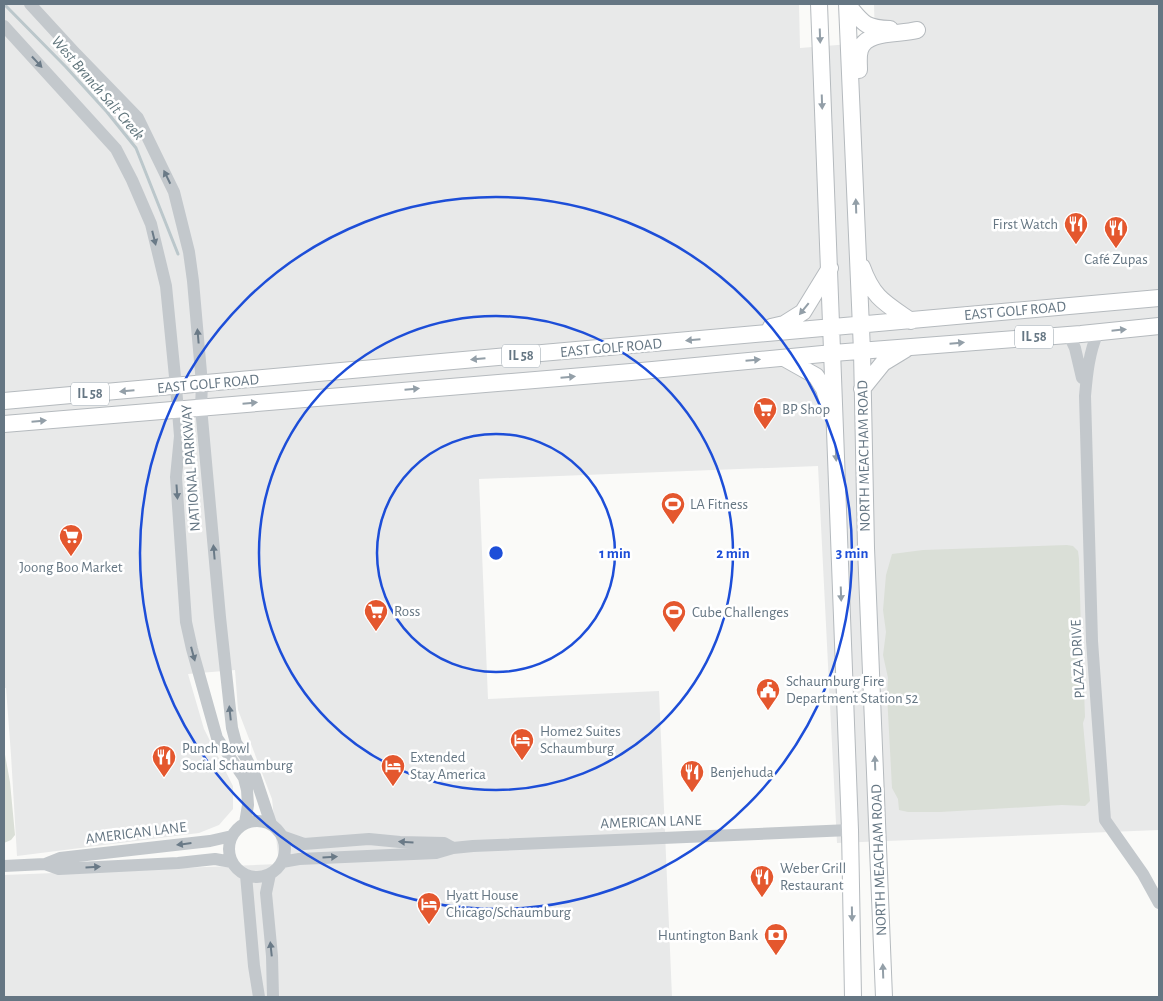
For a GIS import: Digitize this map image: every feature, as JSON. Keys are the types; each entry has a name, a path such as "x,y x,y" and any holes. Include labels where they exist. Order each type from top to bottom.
{"main road":[{"name":"NORTH MEACHAM ROAD","path":"818,4 836,423 850,830 853,997"},
{"name":"NORTH MEACHAM ROAD","path":"847,4 862,351 866,548 884,997"},
{"path":"847,4 862,22 872,28 917,30 876,36 867,40 862,45 859,54 861,143 854,160"},
{"path":"858,255 874,293 910,321"},
{"path":"741,336 784,324 803,312 830,268"},
{"name":"EAST GOLF ROAD","path":"4,402 1159,298"},
{"name":"EAST GOLF ROAD","path":"4,424 1159,326"},
{"path":"862,389 883,363 908,347"},
{"path":"784,358 816,376 824,389 836,423"}],"street":[{"name":"NATIONAL PARKWAY","path":"30,4 138,118 174,192 190,252 202,384 201,407 232,728 236,742 255,776 271,824"},
{"name":"NATIONAL PARKWAY","path":"4,26 116,149 151,224 166,286 176,387 180,436 176,477 186,622 217,738 244,778 248,805 245,823"},
{"name":"PLAZA DRIVE","path":"1098,332 1092,344 1085,396 1092,641 1105,820 1143,874 1159,903"},
{"name":"PLAZA DRIVE","path":"1069,334 1078,357 1085,396"},
{"path":"254,820 271,824 284,837 285,856 282,862 270,874 256,877 246,875 238,870 229,854 229,844 232,836 237,828 254,820"},
{"name":"AMERICAN LANE","path":"282,862 298,859 436,853 453,848 850,830"},
{"name":"AMERICAN LANE","path":"4,866 45,864 60,858 210,841 232,836"},
{"name":"AMERICAN LANE","path":"284,837 304,844 369,839 444,843 453,848"},
{"name":"AMERICAN LANE","path":"45,864 58,869 178,863 215,858 232,862"},
{"path":"270,874 266,893 272,956 273,997"},
{"path":"246,875 254,966 259,997"}],"shaded area":[{"path":"4,4 799,4 800,48 875,42 874,4 1159,4 1159,830 837,843 818,466 479,479 488,699 659,691 672,997 4,997 4,875 279,864 272,799 238,710 235,670 188,674 204,729 233,786 233,809 219,825 199,833 17,856 6,688 4,688"},
{"path":"1073,546 1078,551 1079,559 1081,632 1078,639 1078,648 1083,663 1085,717 1083,723 1090,801 1085,806 1062,805 940,812 908,812 899,810 898,799 892,788 887,694 888,678 883,655 886,632 883,610 886,575 892,554 923,550"},
{"path":"4,749 10,782 15,835 11,840 4,843"}],"waterway":[{"name":"West Branch Salt Creek","path":"4,4 66,67 107,112 136,148 178,254"}],"place":[{"name":"First Watch","path":"1076,245"},
{"name":"Café Zupas","path":"1116,249"},
{"name":"BP Shop","path":"765,430"},
{"name":"LA Fitness","path":"673,525"},
{"name":"Joong Boo Market","path":"71,557"},
{"name":"Ross","path":"376,632"},
{"name":"Cube Challenges","path":"674,633"},
{"name":"Schaumburg Fire Department Station 52","path":"768,711"},
{"name":"Home2 Suites Schaumburg","path":"522,761"},
{"name":"Punch Bowl Social Schaumburg","path":"164,778"},
{"name":"Extended Stay America","path":"393,787"},
{"name":"Benjehuda","path":"692,793"},
{"name":"Weber Grill Restaurant","path":"762,898"},
{"name":"Hyatt House Chicago/Schaumburg","path":"429,925"},
{"name":"Huntington Bank","path":"776,956"}]}
